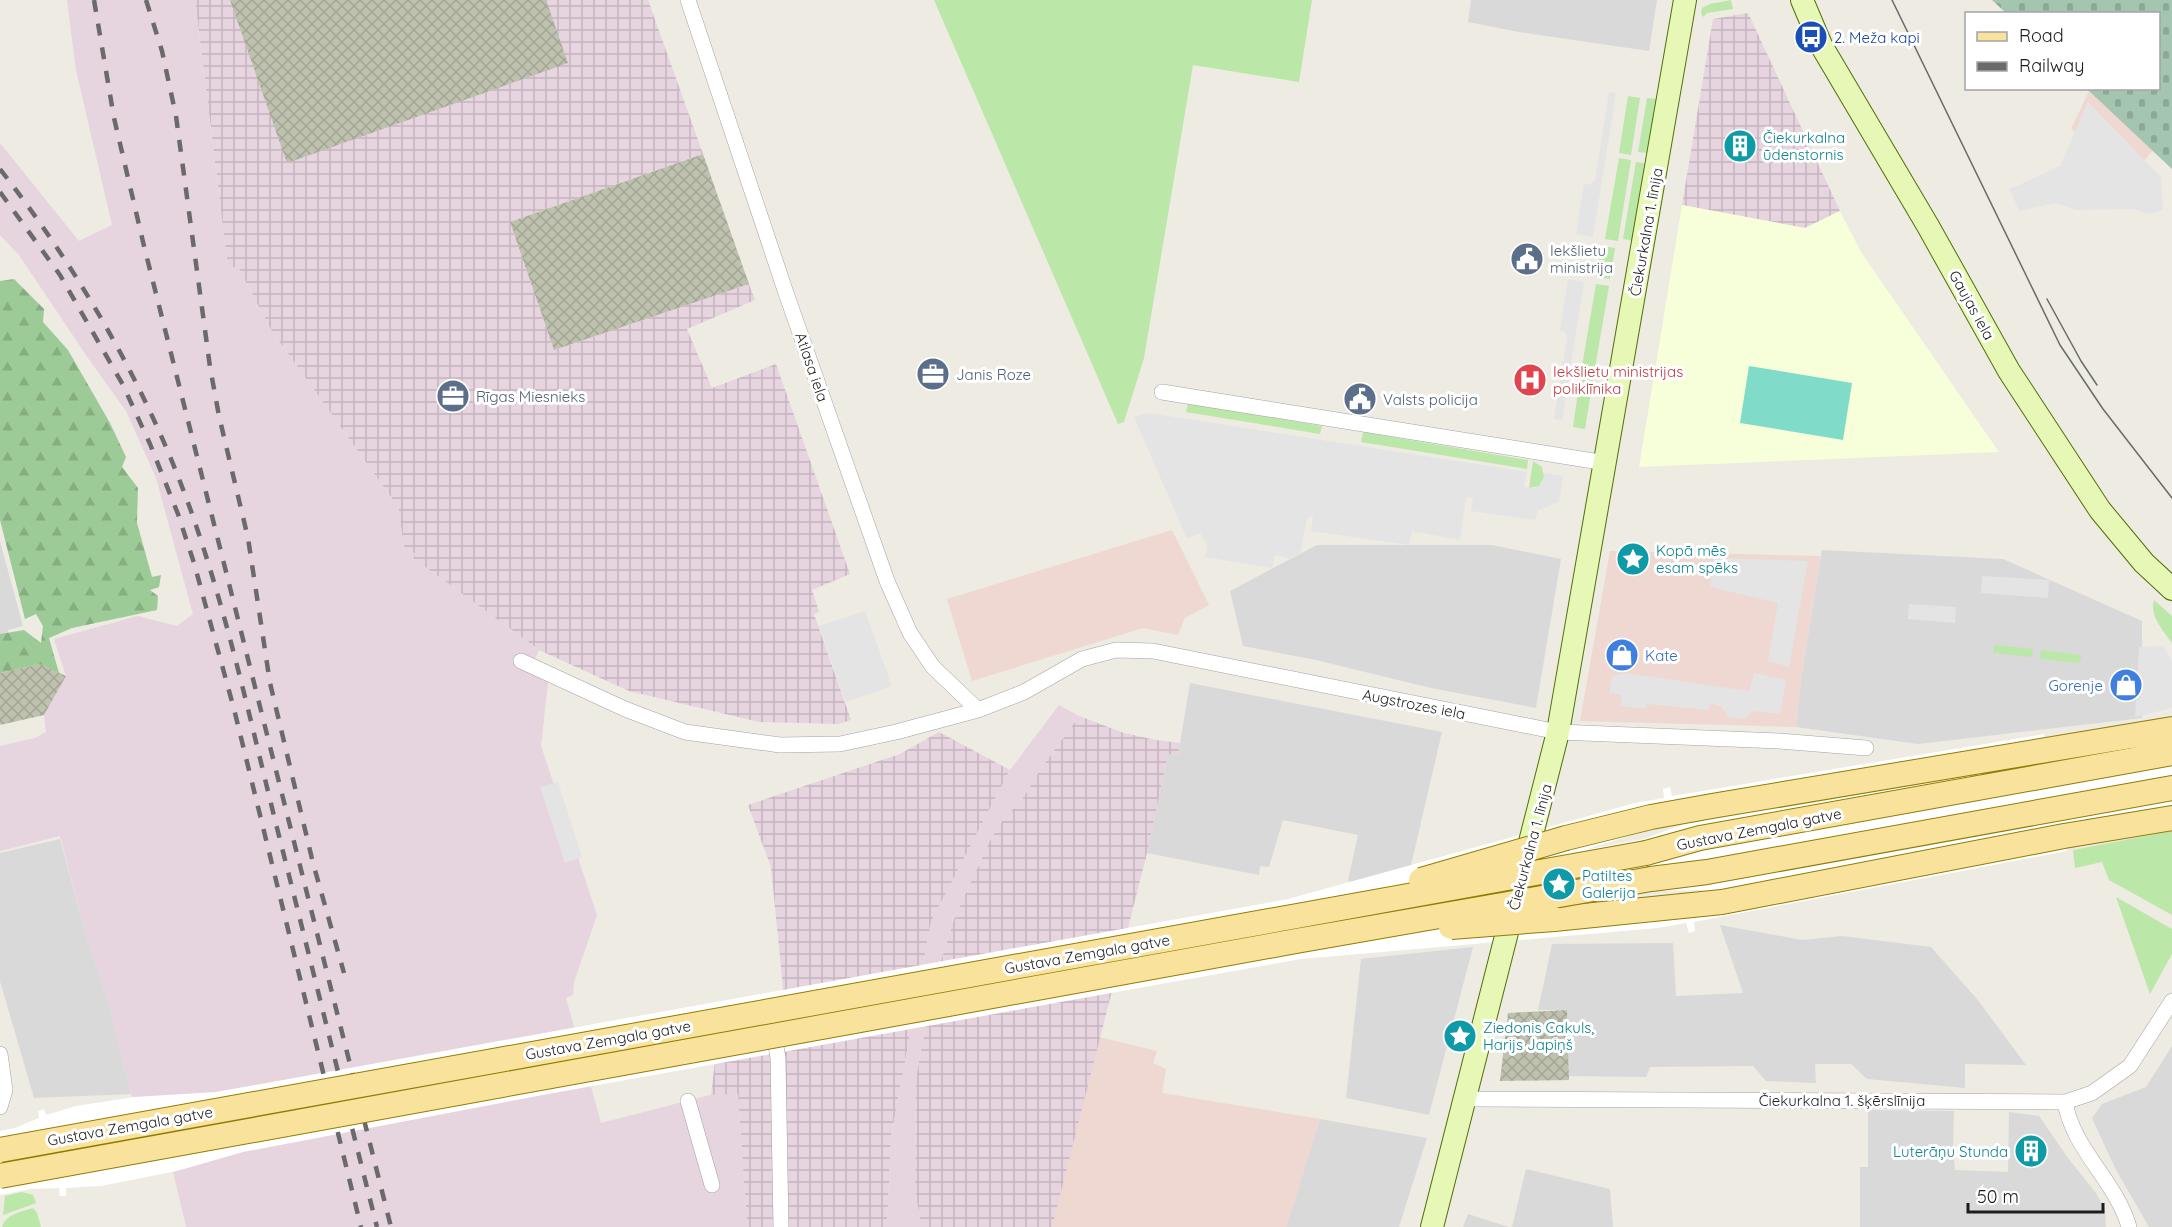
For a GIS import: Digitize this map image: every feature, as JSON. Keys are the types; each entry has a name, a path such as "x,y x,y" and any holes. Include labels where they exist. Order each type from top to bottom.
{"main road":[{"path":"1295,916 1566,838 1651,817 2172,729"},
{"name":"Gustava Zemgala gatve","path":"0,1150 1646,853 1700,838 2172,753"},
{"name":"Gustava Zemgala gatve","path":"0,1176 1296,941 1605,886 1707,872 2172,788"},
{"path":"1296,941 1722,902 2064,836 2172,818"}],"street":[{"name":"Atlasa iela","path":"688,0 786,293 887,581 910,633 933,667 978,710"},
{"name":"Čiekurkalna 1. līnija","path":"1432,1227 1558,732 1685,0"},
{"name":"Gaujas iela","path":"1802,0 1821,45 1928,226 2009,372 2107,518 2144,563 2172,589"},
{"path":"1162,392 1606,463"},
{"name":"Augstrozes iela","path":"521,661 625,709 686,732 780,745 840,744 978,710 1024,692 1082,659 1127,649 1154,651 1558,732 1779,741 1866,748"},
{"path":"768,1001 778,1058 782,1227"},
{"name":"Čiekurkalna 1. šķērslīnija","path":"1466,1097 1477,1100 2066,1102 2091,1093 2130,1066 2172,1001"},
{"path":"0,1054 5,1090 0,1107"},
{"path":"688,1101 712,1185"},
{"path":"2066,1102 2074,1132 2116,1196 2129,1227"}],"shaded area":[{"path":"67,0 195,0 228,268 238,267 271,330 398,507 404,546 415,554 413,558 539,650 529,672 548,682 541,746 597,915 574,982 573,995 566,998 601,1123 710,1095 738,1094 747,1227 186,1227 168,1150 146,1153 107,998 86,935 60,836 0,851 0,746 35,738 46,732 44,715 66,676 54,639 138,616 177,626 193,614 156,478 126,411 19,255 0,235 0,143 79,241 112,225 76,70"},
{"path":"195,0 648,0 703,154 510,222 554,350 749,284 755,300 687,329 712,388 776,364 850,574 812,590 819,612 814,614 851,720 838,724 759,722 629,691 539,650 413,558 415,554 404,547 398,507 271,330 238,267 228,268"},
{"path":"230,0 546,0 568,63 287,163"},
{"path":"1471,0 1657,0 1649,51 1519,32 1468,22"},
{"path":"1748,13 1840,211 1805,228 1682,205 1713,19"},
{"path":"2091,90 2156,147 2143,162 2085,140 2071,129"},
{"path":"1609,92 1616,93 1593,237 1576,234 1584,184 1589,185 1595,180"},
{"path":"2088,102 2161,177 2163,210 2149,214 2133,209 2076,210 2055,203 2019,211 2010,189 2060,166"},
{"path":"703,154 749,284 554,350 510,222"},
{"path":"1682,205 1805,228 1840,211 1861,252 1999,452 1639,467"},
{"path":"1568,279 1584,282 1562,420 1554,419 1567,338 1566,333 1560,330"},
{"path":"1749,366 1852,383 1843,440 1740,423"},
{"path":"1149,413 1527,472 1524,487 1539,486 1544,473 1563,476 1559,502 1538,510 1535,520 1471,511 1473,498 1469,497 1466,499 1460,540 1412,531 1409,545 1311,531 1313,517 1311,516 1307,518 1300,554 1292,559 1275,555 1272,568 1205,557 1207,544 1200,533 1187,539 1134,417"},
{"path":"1172,530 1209,605 1185,618 1178,635 1143,628 972,681 947,599"},
{"path":"0,541 23,626 8,630 6,643 0,644"},
{"path":"1317,545 1492,545 1561,559 1536,708 1431,688 1316,660 1243,646 1230,591"},
{"path":"1822,550 2003,559 2142,621 2142,718 1918,744 1796,727 1801,679"},
{"path":"1610,551 1821,556 1801,679 1796,727 1580,721"},
{"path":"1714,558 1808,561 1789,667 1768,661 1778,603 1710,587"},
{"path":"1982,576 2049,580 2048,598 1981,593"},
{"path":"1909,604 1956,607 1955,623 1908,619"},
{"path":"865,611 892,686 846,702 819,626"},
{"path":"2163,646 2172,661 2172,708 2135,717 2139,647"},
{"path":"40,664 66,676 44,715 0,725 0,673"},
{"path":"1627,673 1749,691 1754,673 1786,680 1780,714 1752,711 1745,719 1729,717 1720,706 1710,703 1709,710 1647,704 1646,709 1620,706 1622,695 1609,693 1612,676"},
{"path":"1190,683 1442,732 1405,891 1348,881 1358,835 1283,820 1269,867 1260,866 1259,875 1147,853 1168,754 1178,755"},
{"path":"1059,705 1079,716 1042,767 1017,807 1008,812 990,840 954,919 932,990 916,1078 915,1189 921,1227 887,1227 891,1137 931,922 1010,770"},
{"path":"1079,716 1124,733 1180,743 1178,756 1168,754 1147,853 1052,1227 921,1227 915,1189 916,1078 932,990 954,919 990,840 1008,812 1017,807 1042,767"},
{"path":"939,732 1010,770 931,922 891,1137 887,1227 747,1227 738,1095 711,1095 721,1012 784,998 771,867 748,805 900,754"},
{"path":"558,782 582,857 565,863 540,787"},
{"path":"60,839 86,935 107,998 131,1094 34,1098 0,981 0,853"},
{"path":"1720,925 1802,940 1842,936 1931,947 1977,999 2026,1065 1965,1064 1965,1088 1867,1079 1851,1064 1815,1064 1816,1083 1766,1081 1753,1066 1650,1067 1646,1077 1569,1076 1567,1010 1538,1010 1552,944 1673,943 1676,996 1743,993"},
{"path":"1473,947 1429,1115 1346,1098 1361,959"},
{"path":"1567,1010 1569,1080 1500,1081 1508,1013"},
{"path":"1099,1037 1157,1051 1153,1063 1166,1069 1162,1093 1320,1119 1286,1227 1052,1227"},
{"path":"2172,1046 2172,1227 2149,1227 2115,1168 2092,1118 2102,1104 2146,1087"},
{"path":"1868,1110 1954,1111 1955,1170 2008,1172 2009,1112 2039,1116 2096,1193 2105,1209 2106,1227 1860,1227 1860,1167 1868,1167"},
{"path":"1320,1119 1427,1138 1399,1227 1286,1227"},
{"path":"1526,1169 1610,1189 1613,1227 1512,1227"},
{"path":"1468,1214 1509,1227 1463,1227"}],"green space":[{"path":"934,0 1312,0 1299,82 1193,65 1144,358 1124,422 1118,424"},
{"path":"1731,0 1733,9 1707,13 1703,17 1701,14 1702,8 1710,4"},
{"path":"1992,0 2172,0 2172,169 2088,90 2160,90 2160,12 2005,12"},
{"path":"1628,96 1640,98 1631,155 1619,153"},
{"path":"1647,98 1658,99 1649,153 1638,152"},
{"path":"1619,158 1631,160 1618,241 1605,239"},
{"path":"1636,162 1648,164 1635,241 1623,239"},
{"path":"1602,246 1615,248 1610,279 1596,277"},
{"path":"14,279 44,309 43,322 68,350 110,423 126,457 122,467 138,488 137,523 152,577 161,575 159,587 150,590 158,596 157,610 72,628 49,638 59,673 40,664 0,673 0,634 24,630 41,643 43,626 36,614 25,619 0,520 0,281"},
{"path":"1596,284 1609,286 1595,368 1582,366"},
{"path":"1581,372 1594,374 1585,429 1573,427"},
{"path":"1188,403 1322,426 1320,434 1186,412"},
{"path":"1363,432 1528,460 1527,469 1361,442"},
{"path":"1533,461 1542,467 1544,477 1539,486 1529,488"},
{"path":"2154,600 2172,616 2172,643 2155,617"},
{"path":"1994,645 2033,649 2032,657 1993,653"},
{"path":"2041,650 2081,655 2080,663 2040,659"},
{"path":"2172,831 2172,915 2109,880 2102,862 2075,868 2073,850"},
{"path":"2116,897 2172,929 2172,954 2150,994"},
{"path":"22,1192 33,1195 36,1203 3,1215 5,1196"},
{"path":"33,1208 41,1227 2,1227 10,1216"}],"pier":[{"path":"2044,734 2048,756 2172,734 2172,806 2062,826 2067,851 1694,922 1695,931 1689,933 1686,923 1658,928 1301,959 548,1094 243,1152 177,1171 101,1186 66,1188 66,1196 60,1196 59,1188 31,1189 0,1195 0,1131 15,1128 39,1118 38,1111 44,1109 46,1115 76,1106 134,1097 216,1092 1288,899 1635,803 1664,798 1663,789 1670,787 1672,796","holes":["1689,822 1644,839 1584,850 1645,831","1705,890 1673,897 1596,903 1653,891"]}],"tram line":[{"path":"1892,0 2060,345 2103,409 2172,498"},
{"path":"2047,299 2097,385"}],"railway":[{"path":"94,0 114,118 144,246 391,1227"},
{"path":"146,0 162,51 176,116 210,367 219,416 248,538 270,683 313,863 344,973"},
{"path":"0,169 57,248 109,332 154,420 191,511 216,588 237,666 377,1227"},
{"path":"0,192 60,275 123,385 178,514 194,563 234,709 361,1227"}],"place":[{"name":"2. Meža kapi","path":"1811,37"},
{"name":"Čiekurkalna ūdenstornis","path":"1740,146"},
{"name":"Iekšlietu ministrija","path":"1527,259"},
{"name":"Janis Roze","path":"933,374"},
{"name":"Iekšlietu ministrijas poliklīnika","path":"1530,380"},
{"name":"Rīgas Miesnieks","path":"453,396"},
{"name":"Valsts policija","path":"1360,399"},
{"name":"Kopā mēs esam spēks","path":"1633,559"},
{"name":"Kate","path":"1622,655"},
{"name":"Gorenje","path":"2126,685"},
{"name":"Patiltes Galerija","path":"1559,884"},
{"name":"Ziedonis Cakuls, Harijs Japiņš","path":"1460,1036"},
{"name":"Luterāņu Stunda","path":"2031,1151"}]}
